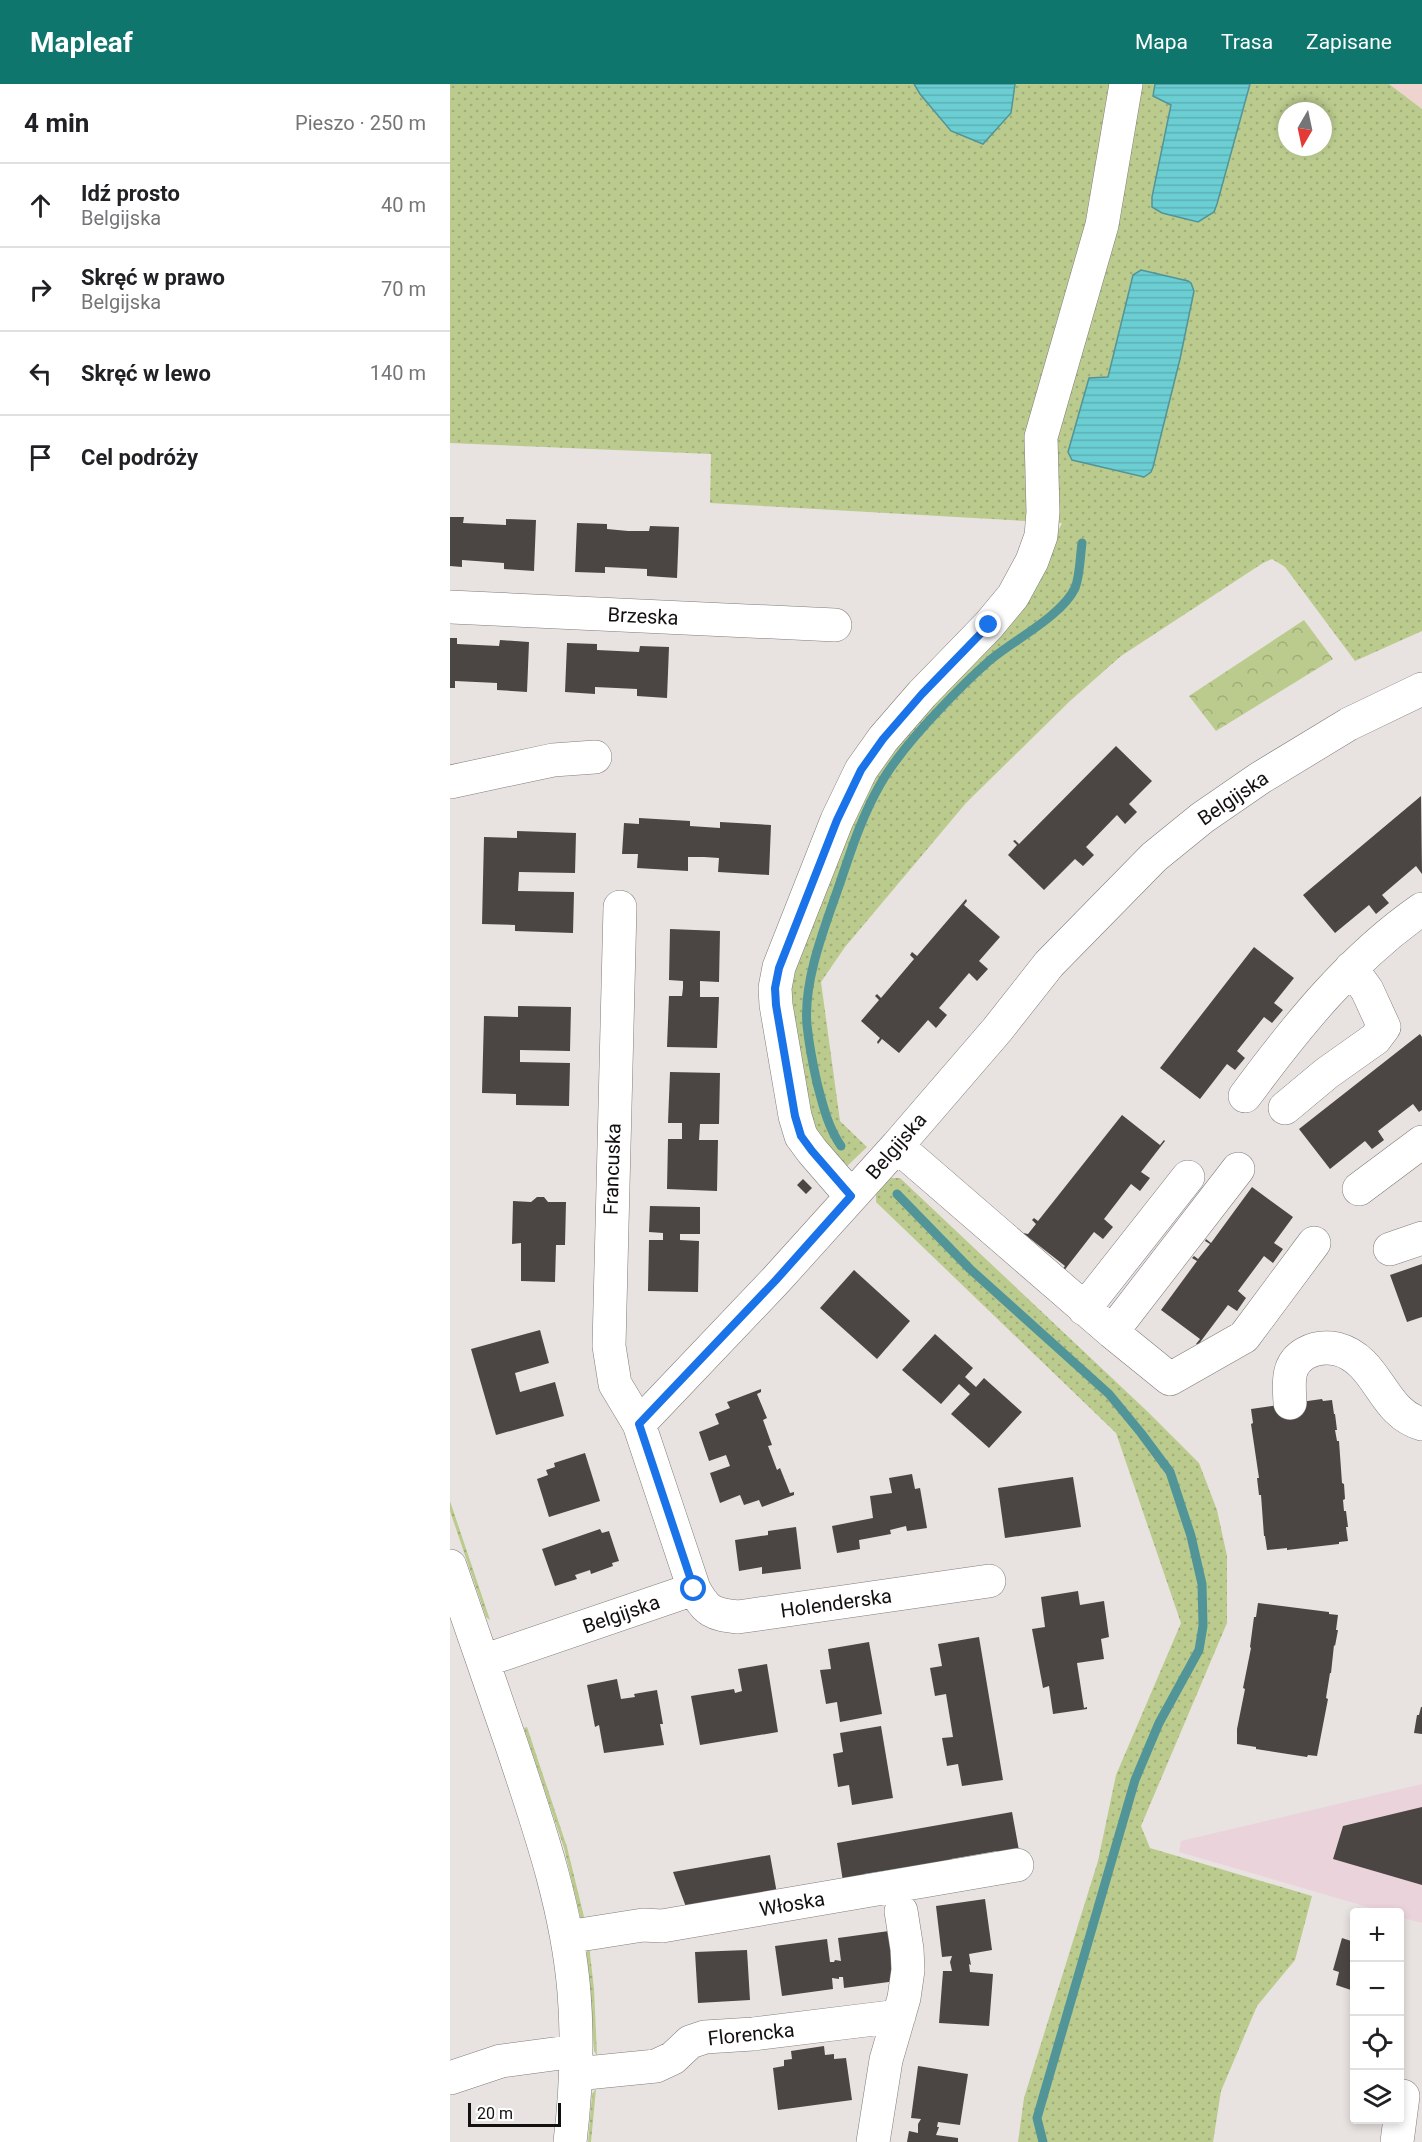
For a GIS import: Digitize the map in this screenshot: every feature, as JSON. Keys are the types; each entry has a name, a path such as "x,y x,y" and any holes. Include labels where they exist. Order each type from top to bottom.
{"street":[{"path":"851,1196 801,1136 795,1116 776,1005 775,988 779,968 833,831 861,770 883,739 1013,596 1032,561 1041,536 1043,512 1041,437 1102,225 1126,84"},
{"name":"Brzeska","path":"450,607 835,625"},
{"name":"Belgijska","path":"639,1424 776,1280 897,1146 997,1030 1049,964 1154,857 1202,818 1260,778 1349,724 1422,689"},
{"path":"450,782 553,760 595,757"},
{"name":"Francuska","path":"620,907 609,1346 615,1384 639,1424"},
{"path":"1245,1096 1322,998 1379,942 1422,909"},
{"path":"1285,1108 1327,1073 1375,1039 1384,1027 1367,990 1351,968"},
{"path":"1359,1190 1422,1142"},
{"path":"897,1146 1084,1309 1170,1379 1245,1337 1314,1243"},
{"path":"1112,1332 1238,1169"},
{"path":"1084,1309 1188,1177"},
{"path":"1390,1249 1422,1238"},
{"path":"1290,1402 1290,1369 1297,1359 1309,1351 1329,1347 1350,1353 1366,1366 1404,1416 1422,1424"},
{"path":"639,1424 694,1589"},
{"path":"450,1566 546,1850 567,1937 574,1992 576,2062 570,2142"},
{"name":"Holenderska","path":"694,1589 704,1606 713,1612 738,1617 988,1581"},
{"name":"Belgijska","path":"483,1661 694,1589"},
{"name":"Włoska","path":"567,1937 643,1925 662,1926 1017,1865"},
{"path":"873,2142 886,2060 904,1998 908,1970 901,1911"},
{"name":"Florencka","path":"450,2078 501,2061 656,2066 673,2058 690,2042 705,2037 753,2034 899,2016"},
{"path":"1397,2142 1399,2124"}],"shaded area":[{"path":"1389,84 1422,84 1422,109"},
{"path":"1422,1784 1422,1923 1404,1918 1404,1908 1371,1908 1179,1852 1181,1841"}],"green space":[{"path":"450,84 1389,84 1422,109 1422,631 1355,661 1285,567 1272,559 1121,656 1070,701 966,803 845,947 821,982 840,1121 867,1147 843,1170 807,1135 781,986 871,764 1023,602 1062,523 710,503 711,454 450,443"},
{"path":"1304,620 1333,659 1216,731 1189,696"},
{"path":"891,1178 900,1178 1199,1463 1217,1510 1227,1556 1227,1623 1141,1826 1150,1848 1312,1896 1295,1960 1257,2006 1221,2091 1213,2142 1018,2142 1024,2098 1098,1861 1116,1775 1181,1623 1116,1433 876,1202 876,1194"},
{"path":"450,1501 490,1620 486,1617 450,1511"},
{"path":"527,1727 567,1847 586,1925 582,1924 564,1848 524,1728"},
{"path":"589,1945 597,2055 594,2051 586,1947"},
{"path":"596,2089 591,2142 588,2142 592,2094"}],"water":[{"path":"914,84 1015,84 1011,113 983,144 951,131"},
{"path":"1155,84 1250,84 1214,212 1198,222 1162,213 1152,207 1152,197 1171,105 1153,96"},
{"path":"1141,270 1188,281 1194,291 1153,467 1151,472 1144,477 1072,460 1068,452 1089,378 1108,377 1133,275"}],"building":[{"path":"450,517 464,517 463,523 506,525 506,519 536,520 534,571 504,569 504,563 462,560 462,567 450,566"},
{"path":"577,523 607,524 607,529 628,531 649,531 650,526 679,527 677,578 647,576 647,569 605,567 605,573 575,572"},
{"path":"450,638 457,638 457,644 499,646 500,640 529,642 527,692 497,690 497,683 455,681 455,688 450,688"},
{"path":"567,643 597,644 597,650 639,652 640,646 669,647 667,698 637,696 637,689 595,687 595,694 565,692"},
{"path":"1116,746 1152,781 1129,804 1137,812 1125,824 1117,815 1086,847 1094,855 1083,866 1075,859 1044,890 1008,855 1017,845 1013,841 1019,844"},
{"path":"1421,796 1422,874 1416,866 1382,895 1389,903 1376,914 1369,905 1335,933 1303,895"},
{"path":"639,818 690,821 690,826 720,828 720,822 771,825 769,875 718,872 719,858 704,857 688,857 688,871 637,868 638,854 622,854 624,823 639,824"},
{"path":"517,831 576,833 575,873 519,872 518,891 574,892 573,933 515,931 515,925 482,924 484,837 517,838"},
{"path":"966,899 964,905 1000,937 979,961 988,969 977,981 969,973 939,1008 947,1015 936,1028 928,1020 899,1053 882,1039 878,1044 880,1038 861,1021 879,1000 875,996 877,994 881,998 914,959 910,955 912,952 917,956"},
{"path":"670,929 720,931 719,982 700,981 700,997 719,997 717,1048 667,1047 669,996 682,996 683,988 683,981 669,980"},
{"path":"1254,947 1294,978 1274,1003 1283,1010 1272,1023 1264,1017 1237,1051 1245,1058 1235,1070 1227,1064 1200,1099 1160,1068"},
{"path":"518,1006 571,1007 570,1051 520,1050 520,1062 570,1063 569,1106 516,1105 516,1094 482,1093 484,1016 518,1017"},
{"path":"1420,1034 1422,1037 1422,1110 1419,1112 1413,1104 1378,1131 1384,1140 1372,1149 1365,1141 1330,1169 1299,1129"},
{"path":"670,1072 720,1073 719,1124 700,1124 699,1140 718,1140 717,1191 667,1189 668,1139 682,1139 682,1123 668,1123"},
{"path":"1122,1115 1160,1145 1165,1141 1141,1172 1150,1178 1140,1191 1131,1184 1104,1219 1113,1227 1103,1239 1094,1232 1063,1272 1065,1266 1023,1233 1028,1234 1036,1224 1032,1220 1034,1218 1038,1221"},
{"path":"803,1179 812,1188 806,1194 797,1185"},
{"path":"1252,1187 1293,1217 1274,1243 1283,1249 1273,1263 1264,1256 1238,1291 1246,1298 1237,1311 1228,1305 1198,1345 1196,1344 1200,1339 1161,1310 1197,1261 1192,1258 1194,1256 1198,1259 1210,1244 1205,1241 1206,1239 1211,1243"},
{"path":"537,1197 544,1197 548,1202 566,1202 565,1245 556,1245 555,1282 521,1281 521,1243 512,1244 513,1201 531,1202"},
{"path":"650,1206 700,1207 700,1234 680,1234 680,1240 699,1241 698,1292 648,1291 649,1240 663,1240 663,1233 649,1232"},
{"path":"1422,1264 1422,1317 1407,1322 1390,1275"},
{"path":"854,1270 910,1321 877,1359 820,1308"},
{"path":"540,1330 549,1363 515,1373 520,1392 555,1382 564,1416 496,1435 471,1349"},
{"path":"935,1334 973,1368 965,1377 976,1387 984,1378 1022,1412 989,1448 951,1414 970,1394 959,1384 941,1404 902,1370"},
{"path":"761,1389 761,1392 757,1394 767,1418 763,1420 772,1445 768,1446 777,1470 780,1468 790,1493 794,1492 794,1495 762,1507 759,1500 744,1505 740,1495 720,1503 710,1473 730,1466 726,1455 709,1461 699,1432 719,1424 715,1414 730,1408 727,1402"},
{"path":"1322,1399 1323,1401 1332,1400 1335,1414 1337,1430 1335,1430 1337,1441 1339,1441 1342,1483 1344,1484 1345,1499 1343,1500 1348,1541 1287,1550 1287,1548 1267,1550 1257,1478 1259,1478 1251,1409"},
{"path":"585,1453 600,1501 549,1517 537,1479 548,1475 546,1470 555,1467 554,1463"},
{"path":"912,1474 915,1489 920,1488 927,1528 907,1531 906,1526 890,1530 891,1534 859,1540 860,1549 837,1553 832,1526 873,1518 870,1496 892,1493 889,1478"},
{"path":"1073,1477 1081,1527 1005,1538 998,1488"},
{"path":"796,1527 801,1569 762,1574 762,1567 739,1571 735,1540 768,1535 768,1531"},
{"path":"600,1529 602,1533 609,1531 619,1561 612,1563 613,1566 591,1574 590,1570 575,1575 577,1579 555,1586 542,1549"},
{"path":"1078,1591 1080,1605 1104,1601 1109,1637 1101,1639 1104,1659 1077,1663 1084,1708 1087,1707 1087,1709 1053,1714 1049,1686 1043,1688 1032,1629 1045,1627 1041,1597"},
{"path":"1258,1603 1338,1615 1336,1630 1338,1630 1326,1698 1328,1699 1317,1756 1308,1755 1307,1757 1237,1744 1237,1729 1245,1689 1243,1688"},
{"path":"979,1637 1003,1780 962,1786 958,1764 947,1766 942,1738 953,1737 946,1694 935,1696 930,1668 942,1666 938,1644"},
{"path":"869,1642 882,1714 840,1722 837,1702 826,1704 820,1670 831,1669 828,1649"},
{"path":"767,1664 778,1732 700,1745 691,1696 734,1689 735,1693 742,1691 738,1669"},
{"path":"617,1679 621,1699 657,1690 664,1745 604,1753 599,1725 595,1727 587,1685"},
{"path":"1422,1707 1422,1734 1414,1733"},
{"path":"881,1726 893,1798 852,1805 849,1785 838,1787 833,1754 843,1752 840,1733"},
{"path":"1422,1807 1422,1885 1333,1859 1343,1826"},
{"path":"1012,1812 1020,1856 998,1860 997,1851 951,1859 953,1868 911,1876 909,1867 864,1874 866,1884 844,1888 837,1843"},
{"path":"770,1855 778,1899 689,1915 673,1872"},
{"path":"985,1899 992,1950 969,1954 971,1965 969,1964 970,1972 993,1974 989,2026 939,2023 943,1971 952,1971 950,1962 952,1956 942,1957 936,1906"},
{"path":"889,1931 896,1981 844,1988 843,1977 839,1977 839,1979 832,1978 833,1989 782,1996 775,1946 827,1939 830,1962 834,1962 835,1960 841,1961 838,1938"},
{"path":"1342,1938 1350,1941 1350,1990 1336,1985 1339,1972 1333,1970"},
{"path":"747,1950 750,2000 698,2003 695,1952"},
{"path":"824,2046 825,2055 834,2054 834,2059 846,2058 852,2100 778,2110 773,2068 784,2066 784,2060 792,2059 791,2051"},
{"path":"918,2066 968,2074 960,2125 938,2122 937,2127 939,2127 936,2135 958,2138 958,2142 907,2142 909,2131 918,2133 918,2124 921,2119 911,2118"}],"waterway":[{"path":"841,1146 829,1124 817,1083 807,1025 807,1007 817,952 858,831 887,773 924,726 989,661 1036,628 1069,598 1077,583 1082,543"},
{"path":"897,1194 970,1269 1109,1394 1141,1433 1170,1472 1191,1536 1202,1584 1203,1626 1199,1650 1159,1723 1135,1780 1037,2118 1043,2142"}],"route":[{"path":"694,1589 639,1424 776,1280 851,1196 801,1136 795,1116 776,1005 775,988 779,968 837,820 861,770 883,739 922,694 989,625"}]}
